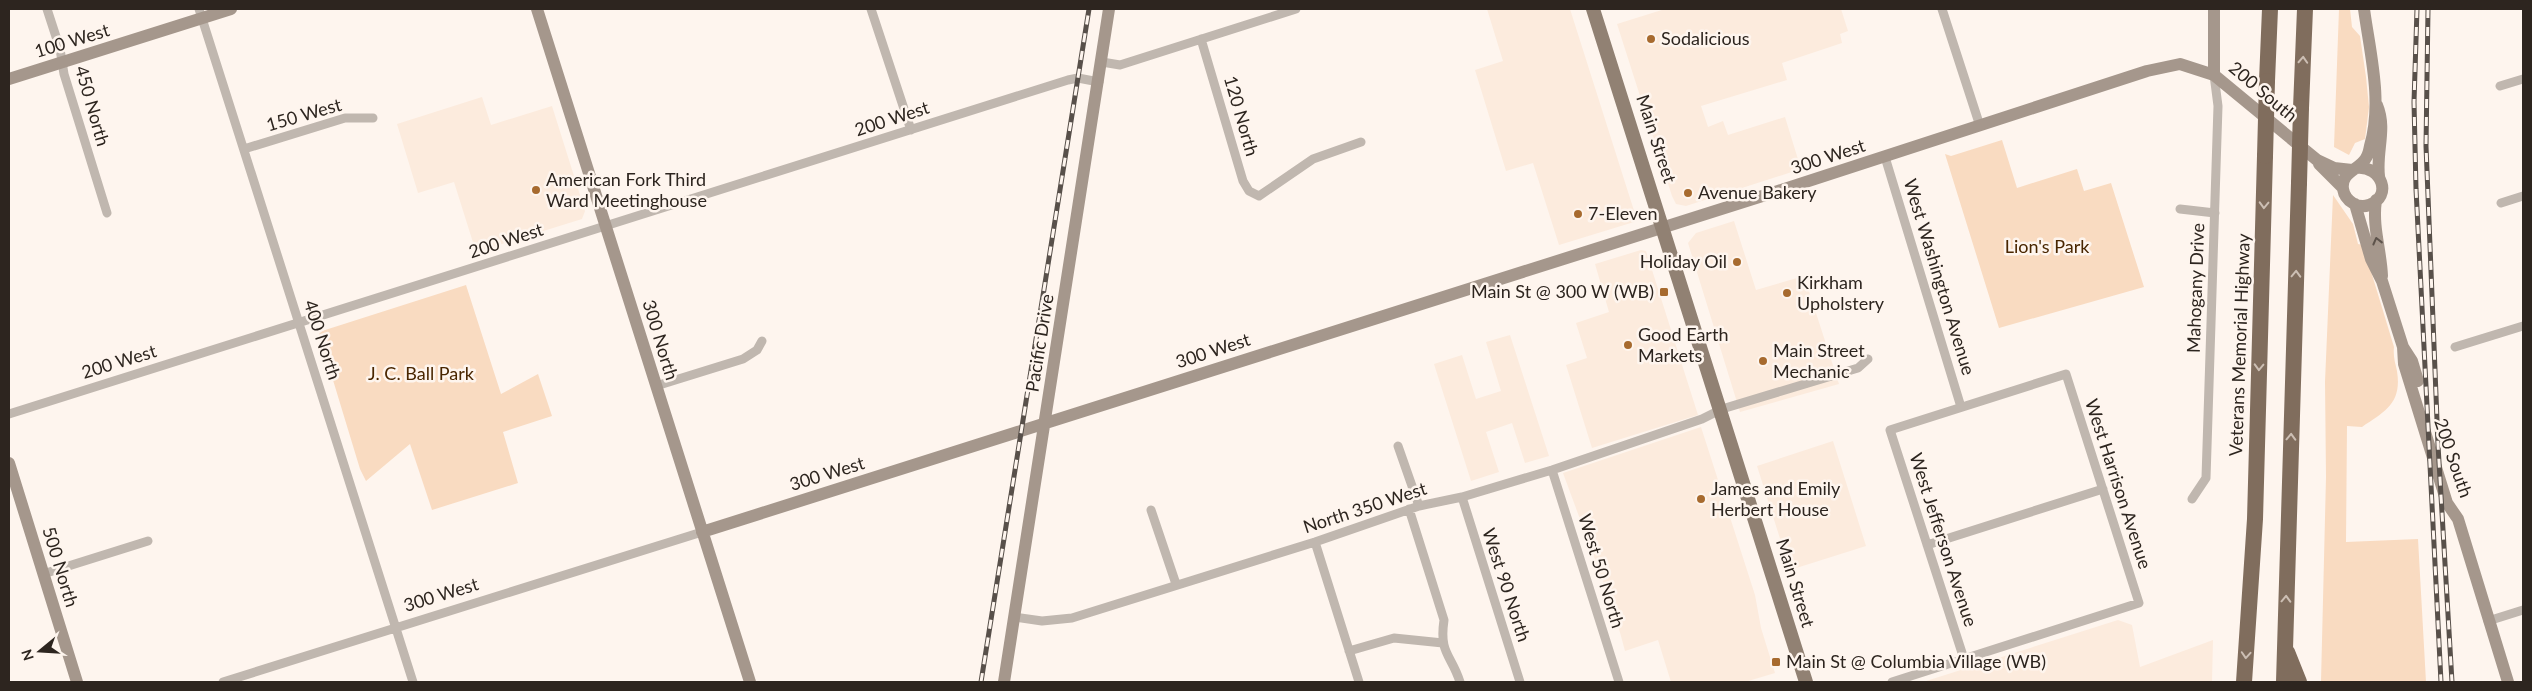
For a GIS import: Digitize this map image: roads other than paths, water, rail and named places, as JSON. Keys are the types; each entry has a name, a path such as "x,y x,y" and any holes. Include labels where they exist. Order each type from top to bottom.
{"highway":[{"name":"Veterans Memorial Highway","path":"2244,682 2255,519 2270,9"},
{"path":"2284,682 2305,9"},
{"path":"2285,648 2299,682"}],"main road":[{"name":"Main Street","path":"1593,9 1722,409 1806,682"}],"street":[{"name":"450 North","path":"47,9 64,74 107,213"},
{"name":"100 West","path":"9,79 201,13 231,9"},
{"name":"300 North","path":"537,9 750,682"},
{"path":"872,9 911,130"},
{"name":"Pacific Drive","path":"1004,682 1109,9"},
{"path":"1102,62 1120,65 1296,9"},
{"path":"1942,9 1980,126"},
{"name":"200 South","path":"2214,9 2214,75 2317,160 2334,168 2354,169"},
{"path":"2364,9 2376,102 2370,146 2366,158 2344,180 2343,188 2346,197 2355,204 2369,205 2381,193 2382,184 2378,165 2383,129 2382,116 2376,102"},
{"name":"400 North","path":"201,13 414,682"},
{"name":"120 North","path":"1201,39 1243,181 1249,191 1259,196 1313,159 1361,142"},
{"name":"300 West","path":"223,682 1885,157 2147,71 2180,64 2214,75"},
{"name":"Mahogany Drive","path":"2192,499 2206,478 2218,106 2214,75"},
{"name":"200 West","path":"9,414 1068,80 1078,78 1099,82"},
{"path":"2500,86 2523,79"},
{"name":"150 West","path":"244,149 345,118 373,118"},
{"name":"West Washington Avenue","path":"1885,157 1961,407"},
{"name":"200 South","path":"2317,160 2320,168 2343,188"},
{"path":"2354,169 2365,167 2373,170 2379,176"},
{"path":"2501,203 2523,196"},
{"name":"200 South","path":"2376,200 2374,228 2381,257 2382,281"},
{"name":"200 South","path":"2355,204 2371,259 2382,281 2403,347 2404,364 2447,503 2458,520 2508,682"},
{"path":"2180,209 2215,213"},
{"path":"2455,347 2523,326"},
{"path":"656,386 743,358 757,350 762,341"},
{"name":"North 350 West","path":"1014,617 1042,621 1072,618 1314,542 1419,506 1462,497 1552,470 1702,418 1722,409 1858,368 1868,359"},
{"name":"West Harrison Avenue","path":"1961,407 2066,374 2139,603 1964,659"},
{"name":"West Jefferson Avenue","path":"1961,407 1890,430 1964,659"},
{"path":"1398,446 1419,506"},
{"name":"500 North","path":"9,463 77,682"},
{"name":"West 50 North","path":"1552,470 1619,682"},
{"path":"1927,545 2103,488"},
{"name":"West 90 North","path":"1462,497 1520,682"},
{"path":"1151,510 1176,584"},
{"path":"1408,510 1444,620 1443,643 1445,653 1460,682"},
{"path":"43,574 148,541"},
{"path":"1314,542 1359,682"},
{"path":"2488,621 2523,610"},
{"path":"1350,651 1394,638 1443,643"},
{"path":"1892,682 1964,659"}],"railway":[{"path":"981,682 1089,9"},
{"path":"2417,9 2414,102 2416,189 2441,682"},
{"path":"2428,9 2426,146 2438,445 2452,682"}],"place":[{"name":"Sodalicious","path":"1651,39"},
{"name":"American Fork Third Ward Meetinghouse","path":"536,190"},
{"name":"Avenue Bakery","path":"1688,193"},
{"name":"7-Eleven","path":"1578,214"},
{"name":"Holiday Oil","path":"1737,262"},
{"name":"Main St @ 300 W (WB)","path":"1664,292"},
{"name":"Kirkham Upholstery","path":"1787,293"},
{"name":"Good Earth Markets","path":"1628,345"},
{"name":"Main Street Mechanic","path":"1763,361"},
{"name":"James and Emily Herbert House","path":"1701,499"},
{"name":"Main St @ Columbia Village (WB)","path":"1776,662"}],"park label":[{"name":"Lion's Park","path":"2047,247"},
{"name":"J. C. Ball Park","path":"421,374"}]}
